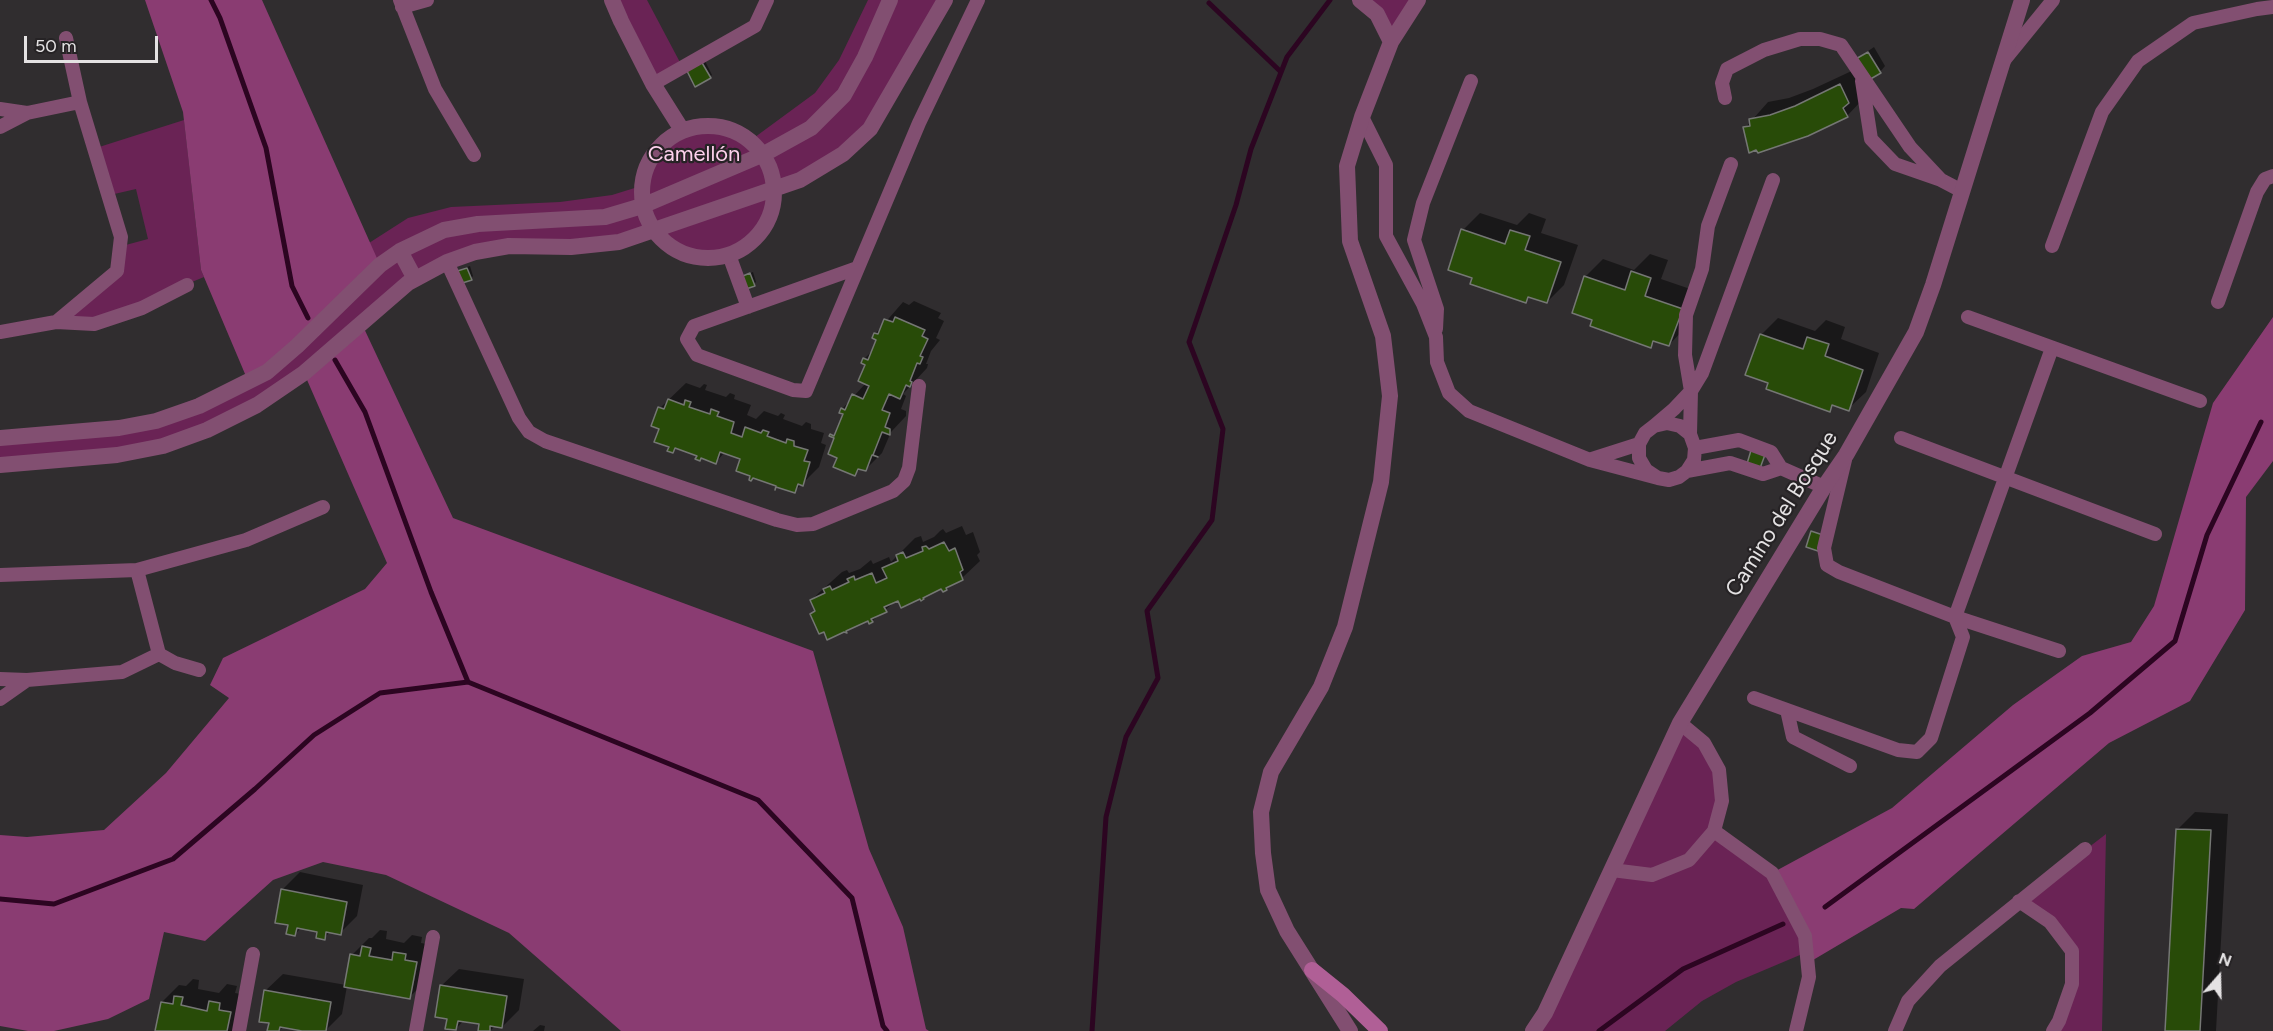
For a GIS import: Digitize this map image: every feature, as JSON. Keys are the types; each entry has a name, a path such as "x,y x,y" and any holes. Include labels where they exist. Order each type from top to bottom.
{"main road":[{"path":"1312,970 1380,1031"}],"street":[{"path":"427,0 401,4 435,89 474,155"},
{"path":"612,0 653,84 682,130"},
{"path":"653,84 755,26 767,0"},
{"path":"0,438 119,428 156,420 199,406 267,372 380,265 400,251 444,230 478,224 605,217 642,206 764,154 810,128 844,96 865,57 890,0"},
{"path":"0,465 117,455 163,446 207,430 257,405 304,373 370,314 416,279 447,262 475,252 509,246 571,247 619,242 775,190 820,170 843,154 870,129 945,0"},
{"path":"857,268 694,326 687,339 697,355 793,390 806,391 919,123 978,0"},
{"path":"1360,0 1377,14 1391,42"},
{"path":"1350,1031 1287,931 1268,890 1263,853 1262,812 1271,772 1321,687 1345,627 1381,482 1390,396 1383,336 1350,241 1347,166 1362,117 1391,42 1418,0"},
{"name":"Camino del Bosque","path":"1533,1031 1545,1013 1680,723 1824,487 1846,455 1916,332 1933,285 2022,0"},
{"path":"2002,63 2053,0"},
{"path":"2052,246 2102,112 2138,61 2193,23 2257,9 2273,8"},
{"path":"56,322 117,271 121,245 121,237 80,102 66,38"},
{"path":"1725,98 1722,83 1727,69 1764,50 1800,39 1820,39 1841,45 1910,147 1941,180"},
{"path":"1861,75 1871,139 1895,164 1941,180 1962,191"},
{"path":"1471,81 1423,203 1414,240 1437,309 1437,362 1449,393 1469,411 1590,460 1658,478 1669,480 1688,471 1730,464 1763,474 1781,468"},
{"path":"0,127 27,113 80,102"},
{"path":"0,109 27,113"},
{"path":"1362,117 1386,165 1386,236 1423,304 1436,337"},
{"path":"712,125 741,134 751,140 764,154 775,190 768,223 745,248 714,259 680,253 654,231 642,206 643,175 657,148 682,130 712,125"},
{"path":"1688,471 1694,460 1690,391 1685,354 1686,315 1702,269 1708,226 1731,164"},
{"path":"2218,302 2257,192 2265,179 2273,176"},
{"path":"1658,478 1646,470 1639,458 1639,444 1645,433 1674,409 1690,391 1702,373 1773,180"},
{"path":"400,251 416,279"},
{"path":"729,255 748,307"},
{"path":"447,262 519,418 530,432 544,441 777,520 797,525 813,524 893,491 904,481 909,468 919,386"},
{"path":"0,332 56,322 94,324 142,308 187,285"},
{"path":"1968,317 2200,401"},
{"path":"1754,698 1898,750 1917,752 1931,738 1963,637 1955,617 2052,348"},
{"path":"1654,426 1667,423 1680,426 1693,441"},
{"path":"1901,438 2155,534"},
{"path":"1693,441 1739,440 1771,452 1781,468 1824,487"},
{"path":"1590,460 1639,444"},
{"path":"1846,455 1824,548 1827,565 1839,572 1955,617 2059,651"},
{"path":"0,575 137,570 246,540 323,507"},
{"path":"137,570 159,654 176,663 199,670"},
{"path":"0,679 27,680 122,672 159,654"},
{"path":"0,699 27,680"},
{"path":"1787,710 1793,737 1850,766"},
{"path":"1612,870 1652,875 1689,860 1714,831 1722,801 1719,770 1704,743 1680,723"},
{"path":"1714,831 1772,873 1805,936 1809,977 1796,1031"},
{"path":"1895,1031 1908,1001 1940,966 2085,849"},
{"path":"2019,901 2050,922 2072,951 2072,984 2059,1021 2052,1031"},
{"path":"416,1031 433,937"},
{"path":"239,1031 252,954"}],"green space":[{"path":"612,0 647,0 683,68 653,84"},
{"name":"Camellón","path":"868,0 945,0 870,129 775,190 768,223 745,248 714,259 680,253 654,231 509,246 447,262 304,373 163,446 0,465 0,438 119,428 267,372 379,265 369,243 408,218 451,207 560,202 612,195 641,186 643,175 657,148 682,130 712,125 741,134 751,140 815,93 839,60"},
{"path":"1360,0 1418,0 1391,42"},
{"path":"184,120 201,270 204,277 93,323 62,319 119,272 122,246 148,239 136,189 110,195 96,148"},
{"path":"1680,723 1719,770 1714,831 1772,873 1807,952 1736,982 1702,1001 1665,1031 1533,1031"},
{"path":"2106,834 2102,1031 2053,1031 2059,1021 2072,951 2019,901"}],"shaded area":[{"path":"145,0 262,0 380,265 248,381 201,270 183,112"},
{"path":"2273,317 2273,461 2246,497 2245,610 2190,701 2109,743 1914,909 1901,908 1808,963 1805,936 1772,873 1892,808 2013,705 2082,656 2131,642 2154,606 2213,403"},
{"path":"361,322 453,518 813,651 869,849 903,927 926,1029 929,1031 621,1031 509,933 386,875 323,862 273,880 205,941 164,932 149,999 108,1019 54,1031 28,1031 0,1026 0,835 27,837 104,830 166,773 229,698 210,685 223,658 365,589 387,563 304,373"}],"building":[{"path":"1868,52 1881,73 1867,81 1854,60"},
{"path":"701,61 711,78 695,87 686,69"},
{"path":"1840,84 1849,103 1843,108 1848,117 1808,136 1758,153 1756,150 1749,153 1743,127 1750,126 1749,119 1770,115 1795,106"},
{"path":"1461,229 1505,244 1510,230 1530,236 1525,250 1561,262 1547,303 1528,297 1526,303 1470,284 1472,278 1448,270"},
{"path":"467,268 472,280 459,284 454,272"},
{"path":"1631,271 1651,278 1645,296 1683,309 1669,346 1653,341 1651,348 1590,326 1592,320 1572,313 1584,276 1625,290"},
{"path":"750,273 755,286 743,290 738,278"},
{"path":"895,317 925,330 922,336 928,339 920,356 923,357 920,364 917,363 910,381 912,382 910,387 906,385 900,399 889,394 882,410 890,413 885,427 890,429 890,435 882,432 873,455 878,457 872,455 866,471 858,469 855,476 833,467 837,458 828,454 834,438 829,436 830,434 834,436 843,414 839,413 841,408 845,410 852,394 863,399 869,386 858,381 865,365 861,363 863,358 868,360 876,340 872,338 874,333 878,334 884,319 893,322"},
{"path":"1760,334 1803,349 1807,337 1829,344 1825,356 1863,370 1849,411 1832,405 1830,412 1766,389 1768,383 1745,375"},
{"path":"668,399 684,405 685,400 691,402 689,407 710,414 711,409 719,412 717,416 734,422 731,433 742,437 745,427 761,433 763,430 769,432 767,436 786,443 787,439 794,441 794,446 808,450 804,461 810,462 803,486 798,484 795,493 776,487 775,490 776,486 753,478 751,481 750,476 736,471 740,459 720,452 716,464 701,458 700,461 695,459 697,456 675,448 673,453 667,451 669,447 654,442 659,429 651,426 658,407 664,409"},
{"path":"1752,447 1766,452 1759,471 1746,467"},
{"path":"1811,531 1826,536 1821,552 1806,547"},
{"path":"944,542 949,551 955,548 963,570 960,572 963,580 946,588 947,590 943,592 941,589 921,601 920,599 901,608 898,601 884,607 887,612 871,619 873,622 869,624 868,621 846,631 847,633 844,632 827,640 824,632 819,634 810,614 815,611 810,600 825,593 823,589 830,586 832,590 849,582 847,579 854,576 855,580 872,573 876,583 887,578 882,568 898,561 896,555 903,552 906,558 923,551 922,547 926,546 929,549"},
{"path":"2176,829 2211,830 2200,1031 2165,1031"},
{"path":"281,889 347,902 341,935 326,932 325,940 316,938 317,932 297,928 295,936 286,934 288,925 275,923"},
{"path":"362,946 371,948 369,956 392,960 393,952 406,954 405,960 417,962 410,999 344,987 350,954 360,956"},
{"path":"440,985 507,996 502,1028 490,1026 490,1031 478,1031 479,1024 458,1021 456,1030 445,1029 447,1019 435,1017"},
{"path":"264,990 331,1002 326,1031 302,1031 280,1027 279,1031 267,1031 269,1023 259,1022"},
{"path":"174,996 183,997 181,1005 207,1011 209,1001 220,1003 219,1010 231,1012 227,1031 155,1031 161,1002 173,1004"}],"waterway":[{"path":"211,0 220,18 266,148 292,286 308,318"},
{"path":"1092,1031 1106,817 1126,737 1158,678 1147,611 1212,520 1223,429 1189,342 1236,205 1251,149 1287,57 1330,0"},
{"path":"1209,3 1281,72"},
{"path":"335,360 365,412 431,592 468,682"},
{"path":"1825,907 2090,713 2175,641 2207,535 2261,422"},
{"path":"0,899 54,904 173,859 314,735 380,693 468,682 758,800 852,898 883,1026 887,1031"},
{"path":"1599,1031 1683,969 1783,924"}]}
